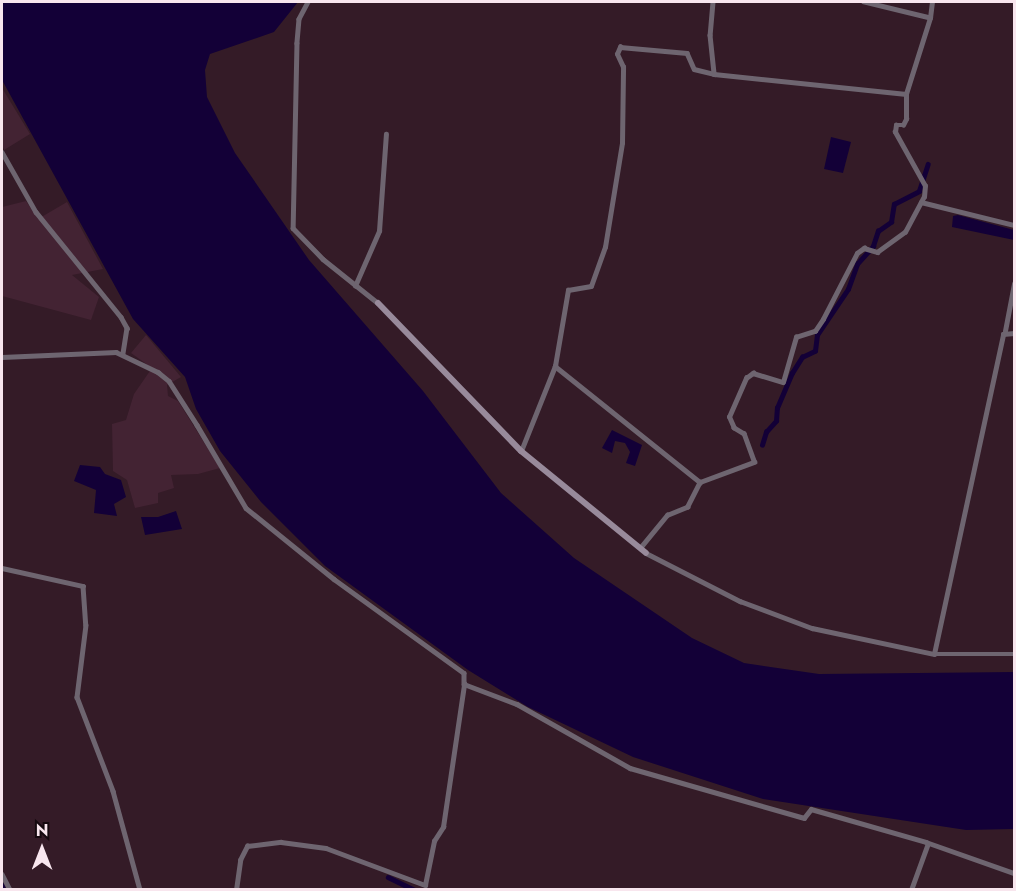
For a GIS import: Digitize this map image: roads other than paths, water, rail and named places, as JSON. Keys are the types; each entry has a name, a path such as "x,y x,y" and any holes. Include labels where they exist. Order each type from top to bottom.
{"street":[{"path":"308,2 299,19 297,43 293,228 355,286 378,303 521,451 646,553 740,601 802,624 934,654 1014,654"},
{"path":"713,2 710,35 714,74"},
{"path":"864,2 930,18"},
{"path":"640,548 667,514 687,507 700,482 754,462 744,434 734,428 729,417 747,378 753,373 783,382 796,336 815,331 857,253 868,249 874,252 905,232 921,202 925,186 896,132 896,125 903,125 906,119 906,94 920,40 927,37 932,2"},
{"path":"521,451 555,366 568,290 591,286 605,247 622,144 623,67 617,54 620,47 687,53 694,69 714,74 906,94"},
{"path":"355,286 379,231 386,134"},
{"path":"2,152 36,212 121,317 127,328 123,354"},
{"path":"921,202 1014,225"},
{"path":"934,654 1014,284"},
{"path":"1005,331 1014,333"},
{"path":"2,357 103,351 123,354 169,381 246,508 334,579 464,673 442,827 434,841 425,885 326,848 281,842 247,846 240,860 236,890"},
{"path":"555,366 700,482"},
{"path":"2,568 83,586 86,625 77,697 113,791 140,890"},
{"path":"464,684 517,704 630,768 804,819 811,809 926,842 1014,873"},
{"path":"911,890 927,846"},
{"path":"2,873 10,890"}],"waterway":[{"path":"762,445 766,432 776,421 777,408 792,373 802,357 815,351 817,335 848,289 857,264 873,246 878,231 891,222 894,204 919,191 928,164"},
{"path":"388,877 415,890"},
{"path":"2,885 4,890"}]}
